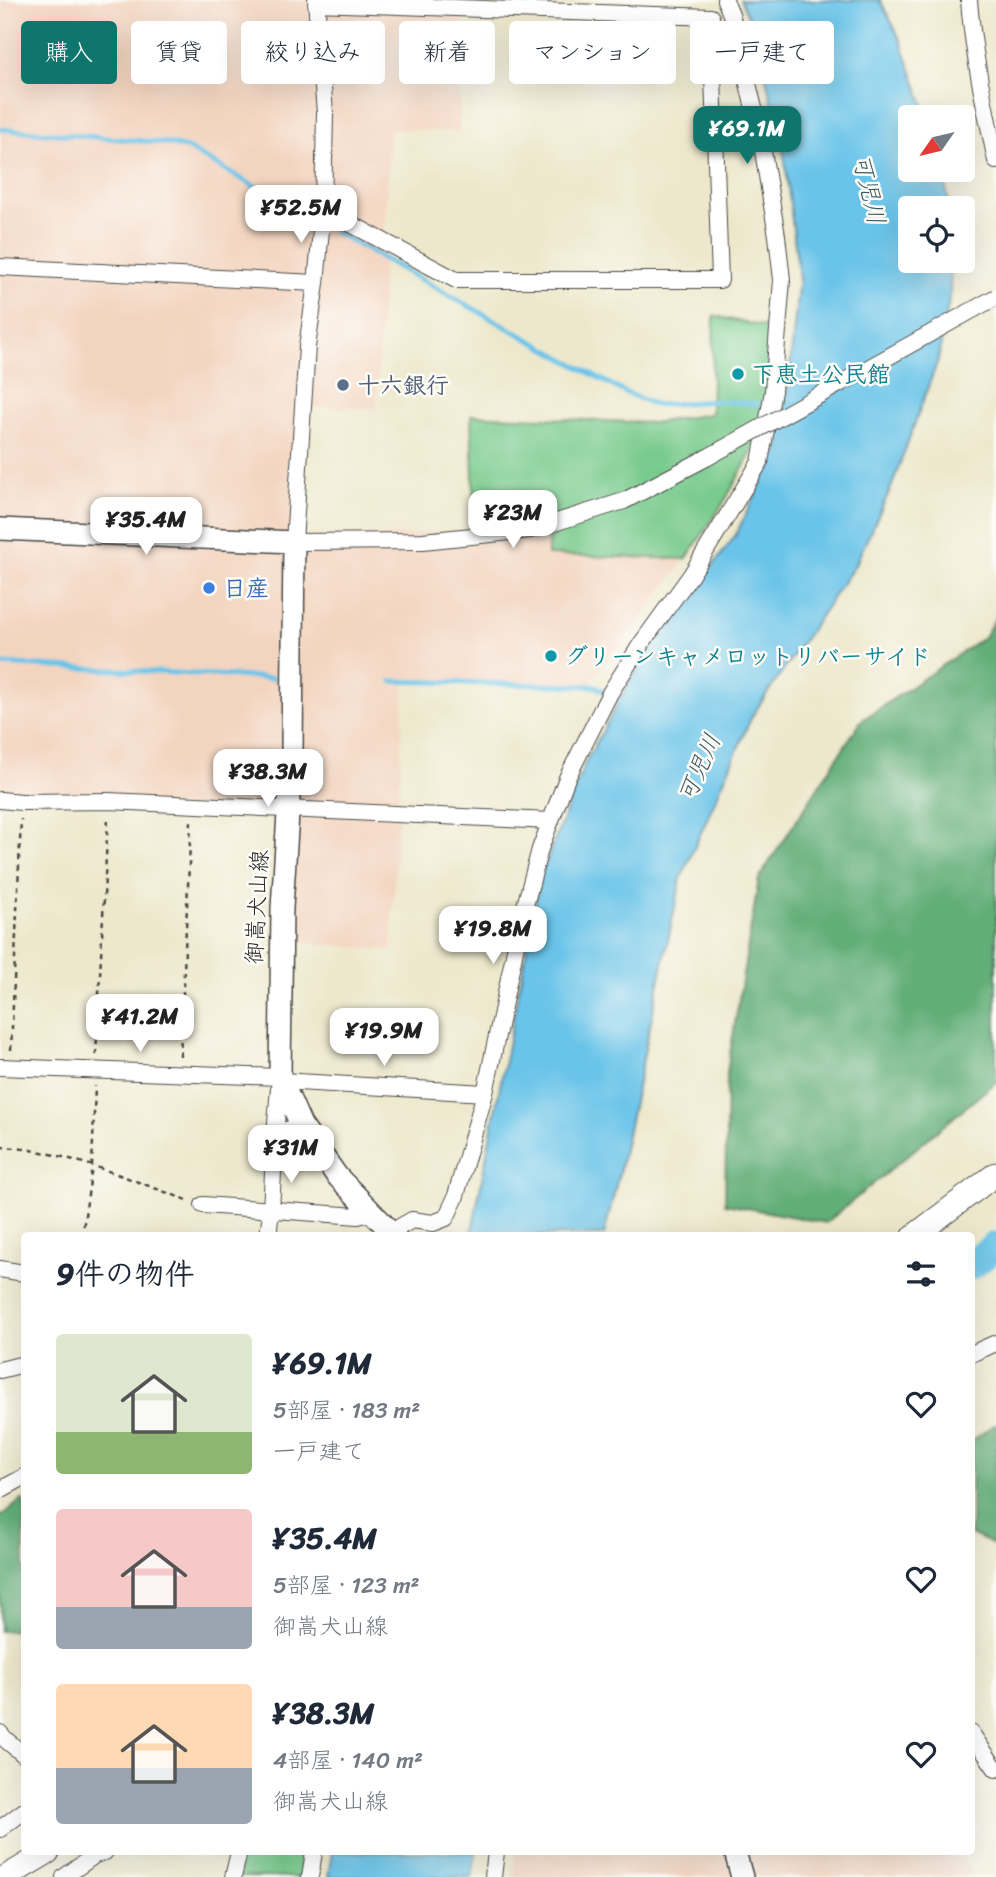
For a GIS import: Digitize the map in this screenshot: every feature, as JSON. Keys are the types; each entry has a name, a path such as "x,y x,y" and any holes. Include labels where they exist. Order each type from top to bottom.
{"highway":[{"path":"919,1232 996,1174"},
{"path":"6,1877 43,1855"},
{"path":"20,1877 52,1855"}],"main road":[{"path":"0,529 294,542"},
{"name":"御嵩犬山線","path":"294,542 293,692 282,908 281,1079 301,1125 337,1176 391,1232"},
{"path":"736,1855 742,1877"}],"street":[{"path":"396,1232 412,1220 433,1223 446,1218 455,1199 485,1093 540,849 567,778 610,695 641,644 691,575 760,462 771,405 782,280 760,134 731,14 725,0"},
{"path":"970,0 978,72 996,161"},
{"path":"323,209 456,280 720,280 711,17 316,2 325,113 323,209 307,347 294,542 423,541 531,530 624,501 996,297"},
{"path":"0,267 316,283"},
{"path":"0,800 192,804 551,821"},
{"path":"5,1068 180,1073 485,1093"},
{"path":"268,1232 281,1079"},
{"path":"275,1134 301,1125"},
{"path":"203,1205 358,1216 371,1213"},
{"path":"0,1269 21,1272"},
{"path":"975,1352 996,1343"},
{"path":"0,1370 21,1365"},
{"path":"0,1490 21,1479"},
{"path":"0,1733 21,1752"},
{"path":"975,1739 996,1769"},
{"path":"0,1829 21,1813"},
{"path":"64,1877 97,1855"},
{"path":"233,1877 239,1855"},
{"path":"310,1877 314,1855"},
{"path":"493,1877 496,1855"}],"path":[{"path":"83,1232 92,1167 108,801"},
{"path":"5,1068 22,802"},
{"path":"180,1073 192,804"},
{"path":"0,1147 18,1147 45,1153 203,1205"}],"shaded area":[{"path":"0,0 463,0 462,21 399,21 399,84 460,84 459,132 390,129 376,408 303,407 294,542 548,525 548,555 686,559 588,686 405,678 391,950 281,941 289,809 0,800"},
{"path":"516,1855 965,1855 970,1877 512,1877"}],"green space":[{"path":"714,316 779,330 768,422 726,499 686,559 548,555 548,526 475,536 471,415 653,423 711,414"},
{"path":"996,617 996,1082 826,1223 725,1204 727,1072 759,878 861,721 984,637"},
{"path":"996,1424 996,1546 975,1536 975,1438"},
{"path":"21,1501 21,1630 0,1631 0,1517"},
{"path":"238,1855 314,1855 310,1877 233,1877"}],"water":[{"name":"可児川","path":"740,0 880,0 900,39 924,105 898,105 898,182 945,182 947,196 898,196 898,273 951,273 950,294 938,360 891,488 855,565 752,716 681,878 605,1232 472,1232 541,875 586,761 641,662 735,536 779,448 799,278 784,154 767,84 834,84 834,21 750,21"},
{"path":"332,1855 476,1855 472,1877 328,1877"}],"waterway":[{"path":"0,129 166,143 187,148 307,216"},
{"path":"335,232 626,393 656,405 714,401 792,406"},
{"path":"0,664 273,678"},
{"path":"392,681 595,686 624,703"},
{"path":"975,1262 996,1246"}],"place":[{"name":"下恵土公民館","path":"738,374"},
{"name":"十六銀行","path":"343,385"},
{"name":"日産","path":"209,588"},
{"name":"グリーンキャメロットリバーサイド","path":"551,656"}]}
